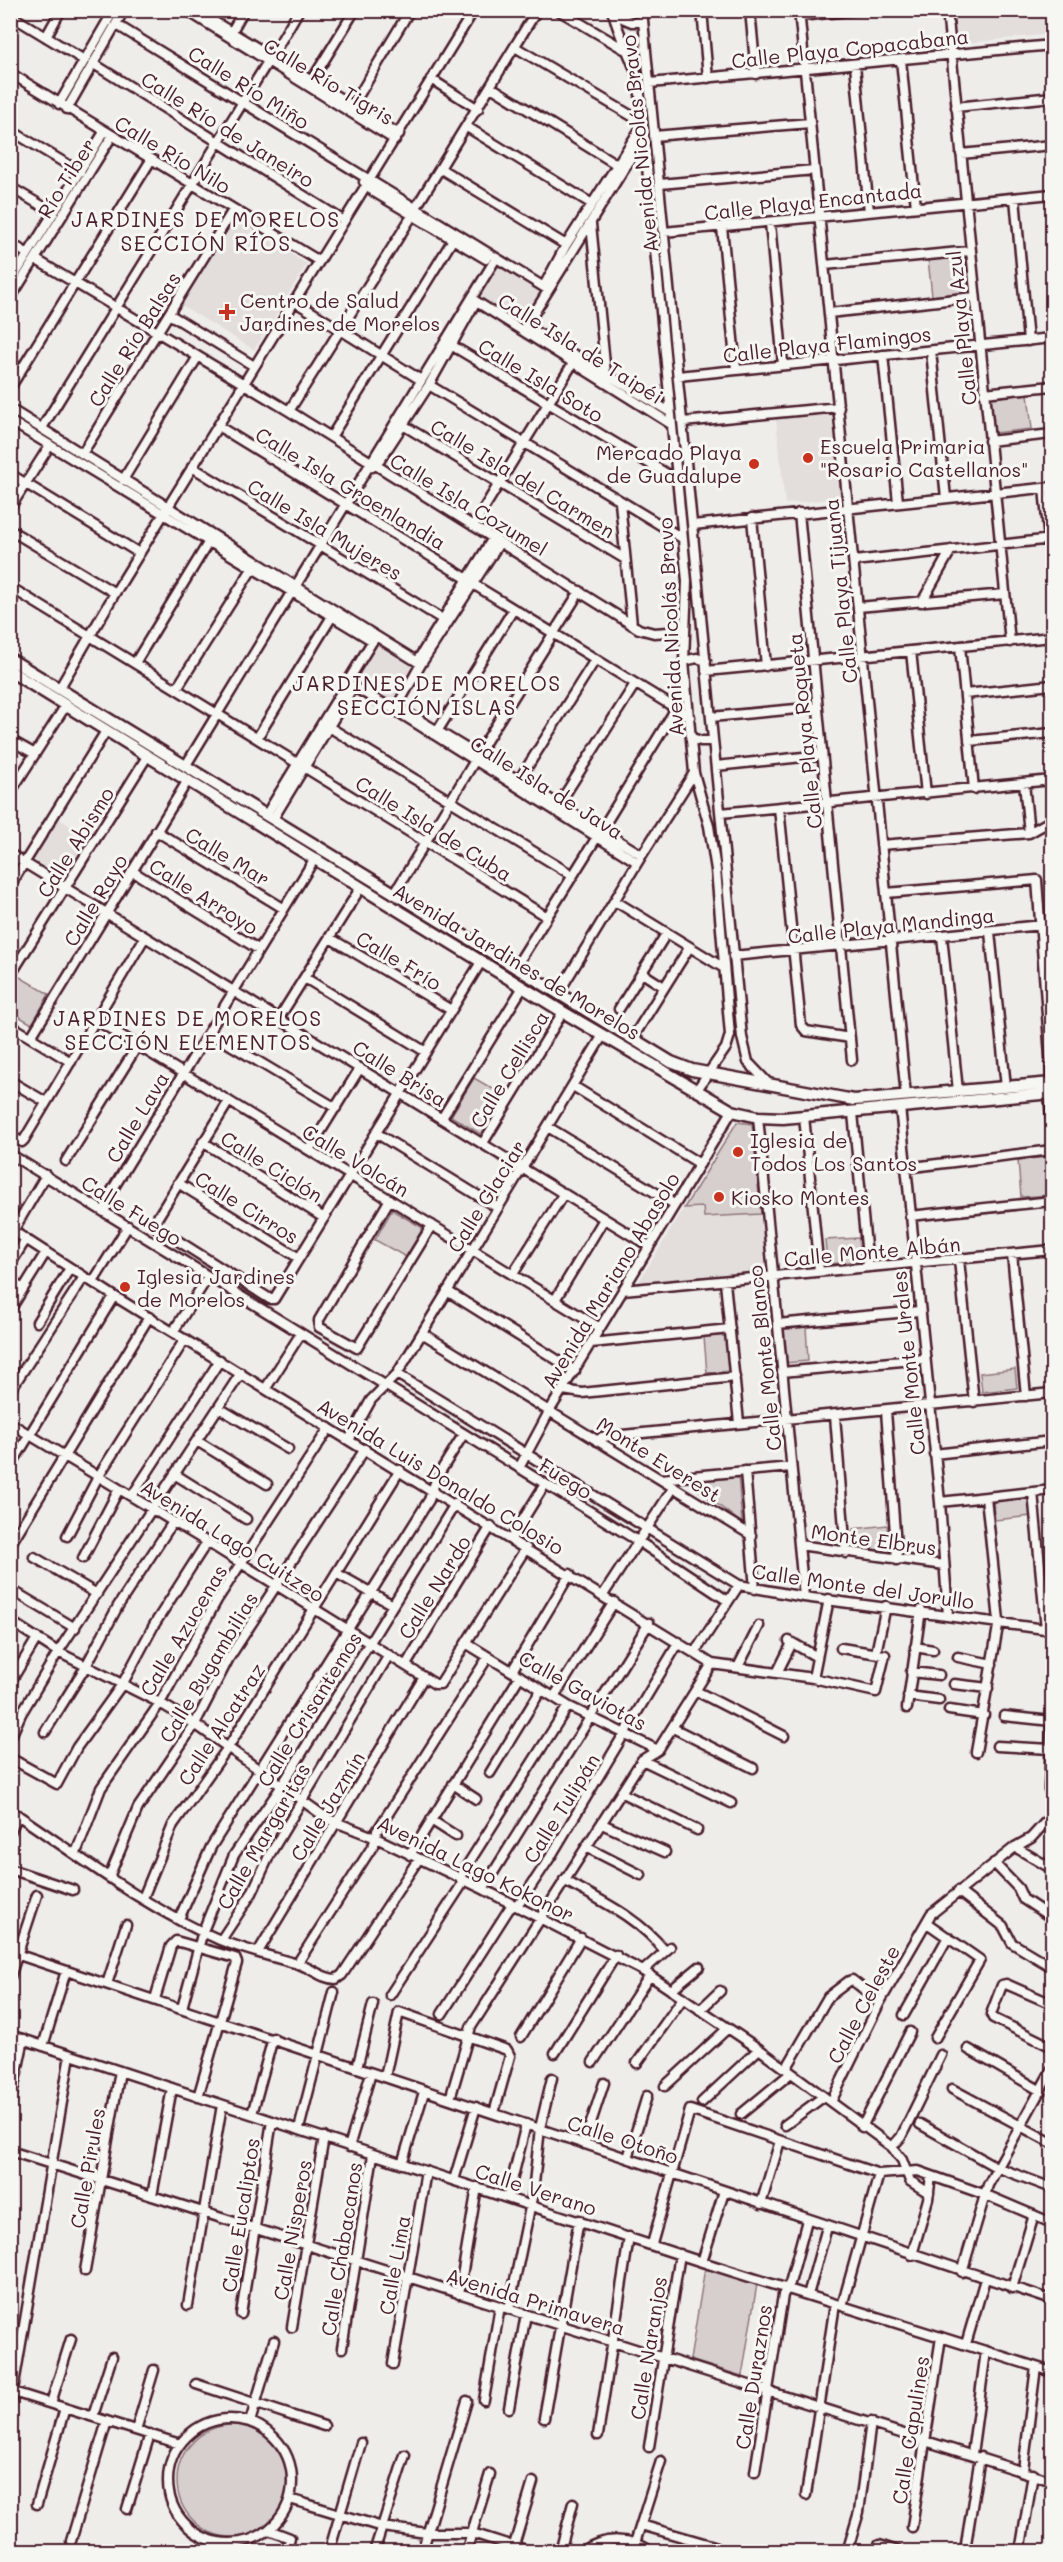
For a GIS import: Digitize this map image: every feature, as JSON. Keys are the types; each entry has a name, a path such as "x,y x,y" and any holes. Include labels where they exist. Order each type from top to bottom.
{"main road":[{"name":"Avenida Jardines de Morelos","path":"10,659 59,689 90,713 106,730 361,887 404,907 515,968 671,1062 709,1073 854,1100 1006,1087 1051,1088"},
{"name":"Avenida Jardines de Morelos","path":"10,671 66,705 90,713 171,755 394,894 404,907 482,962 732,1111 758,1117 821,1116 1051,1088"},
{"path":"165,766 171,755"},
{"path":"820,1095 821,1116"}],"street":[{"path":"46,37 61,10"},
{"path":"58,104 114,10"},
{"path":"67,109 124,10"},
{"name":"Calle Río Tigris","path":"195,10 232,31 269,59"},
{"path":"232,31 244,10"},
{"path":"42,428 299,10"},
{"path":"312,80 355,10"},
{"path":"353,105 410,10"},
{"path":"59,689 89,635 344,221 365,182 397,137 472,14 460,10"},
{"path":"289,411 467,127 537,10"},
{"path":"558,10 624,50"},
{"name":"Avenida Nicolás Bravo","path":"642,10 743,1050 748,1062 762,1078 774,1086"},
{"path":"702,10 708,78"},
{"path":"750,10 756,74"},
{"path":"800,13 858,10"},
{"name":"Calle Playa Azul","path":"947,10 1010,642"},
{"name":"Calle Río Tigris","path":"187,11 397,137"},
{"path":"613,12 632,22 643,22"},
{"name":"Avenida Nicolás Bravo","path":"613,12 624,50 637,72 688,593 683,631 694,773 709,826 716,870 728,1003 730,1035 726,1048 696,1091"},
{"name":"Calle Playa Tijuana","path":"800,13 906,1096"},
{"path":"10,15 84,60"},
{"name":"Calle Río Miño","path":"117,25 243,101 365,182"},
{"name":"Calle Playa Copacabana","path":"650,83 1053,45"},
{"path":"515,46 642,124 616,164 591,224 545,288"},
{"path":"902,60 916,207"},
{"name":"Calle Río de Janeiro","path":"94,64 344,221"},
{"path":"855,65 869,212"},
{"name":"Calle Río Tigris","path":"286,69 312,80 353,105 397,137"},
{"name":"Calle Río Nilo","path":"10,73 319,261"},
{"path":"431,79 478,109"},
{"path":"490,87 616,164"},
{"path":"956,107 1053,97"},
{"path":"654,136 810,123"},
{"path":"467,127 592,204"},
{"path":"10,130 80,172"},
{"name":"Río Tiber","path":"44,237 54,213 108,134"},
{"name":"Río Tiber","path":"10,299 32,256 108,134"},
{"path":"525,328 566,245 592,204 608,187 644,138"},
{"path":"961,154 1053,145"},
{"path":"10,388 151,160"},
{"path":"441,169 566,245"},
{"path":"660,184 814,170"},
{"name":"Calle Isla de Taipéi","path":"365,182 494,261"},
{"path":"10,187 54,213"},
{"name":"Calle Playa Encantada","path":"664,232 770,224 1053,194"},
{"path":"1015,198 1028,341"},
{"name":"Calle Río Balsas","path":"82,454 233,210"},
{"path":"591,224 606,374"},
{"path":"770,224 783,365"},
{"name":"Calle Isla de Taipéi","path":"435,226 452,241 545,288"},
{"path":"722,227 736,369"},
{"path":"331,437 452,241"},
{"name":"Calle Isla Cozumel","path":"10,243 197,358 289,411 331,437 371,466 580,591 632,625 654,633 683,631"},
{"path":"825,266 970,251"},
{"name":"Río Tiber","path":"10,283 32,256"},
{"path":"371,466 403,425 425,382 451,345 494,261"},
{"path":"829,312 974,297"},
{"path":"186,765 320,545 425,382 474,300"},
{"name":"Calle Isla de Taipéi","path":"474,300 606,374 671,424"},
{"path":"294,301 682,538"},
{"path":"169,314 255,366"},
{"name":"Calle Isla de Taipéi","path":"525,328 573,363 670,412"},
{"name":"Calle Playa Flamingos","path":"678,376 1053,338"},
{"name":"Calle Isla Soto","path":"451,345 677,480"},
{"path":"931,351 946,498"},
{"path":"883,355 898,502"},
{"path":"123,480 197,358"},
{"path":"473,526 573,363"},
{"path":"984,393 1053,386"},
{"path":"669,396 680,395"},
{"path":"683,422 839,407"},
{"path":"10,409 82,454 100,471 123,480 208,543 252,569 272,577"},
{"path":"10,421 100,471 374,639"},
{"name":"Calle Isla del Carmen","path":"403,425 625,559"},
{"name":"Calle Isla Groenlandia","path":"218,426 675,710 690,717"},
{"path":"989,441 1053,434"},
{"path":"10,508 50,445"},
{"name":"Calle Isla Mujeres","path":"192,467 442,619"},
{"path":"10,474 139,553"},
{"path":"693,525 1048,487 1053,573"},
{"path":"620,502 632,625"},
{"name":"Calle Playa Roqueta","path":"799,513 852,1060"},
{"path":"752,518 766,666"},
{"path":"10,530 115,593"},
{"path":"854,561 1051,539"},
{"path":"419,663 496,540"},
{"path":"135,663 208,543"},
{"path":"922,602 951,550"},
{"path":"177,688 252,569"},
{"name":"Calle Isla de Cuba","path":"10,587 547,917"},
{"path":"293,590 332,618 419,663"},
{"path":"394,894 580,591"},
{"path":"858,608 1005,594"},
{"path":"396,708 442,619 456,602"},
{"path":"438,730 513,610"},
{"path":"257,738 332,618"},
{"path":"706,671 1053,637"},
{"path":"313,745 329,727 374,639"},
{"path":"960,646 974,789"},
{"path":"911,651 926,794"},
{"path":"684,661 697,658 705,661"},
{"path":"519,780 595,660"},
{"path":"559,804 635,684"},
{"path":"269,817 350,685"},
{"name":"Calle Isla de Java","path":"350,685 438,730 476,758"},
{"path":"965,694 1053,686"},
{"path":"10,793 66,705"},
{"path":"711,717 818,707"},
{"name":"Calle Isla de Java","path":"396,708 639,858"},
{"path":"515,968 675,710"},
{"path":"329,727 572,875"},
{"path":"10,886 106,730"},
{"path":"969,741 1053,733"},
{"path":"692,738 700,741 713,741"},
{"path":"10,740 35,754"},
{"name":"Calle Abismo","path":"10,976 148,755"},
{"path":"716,766 822,755"},
{"name":"Calle Isla de Java","path":"497,770 519,780 559,804 578,821"},
{"path":"558,994 639,858 694,773"},
{"name":"Calle Rayo","path":"31,1037 188,780"},
{"path":"709,826 721,817 779,808 1053,780"},
{"path":"1024,783 1029,833"},
{"path":"779,808 803,1029 850,1038"},
{"path":"881,845 1029,833 1053,820"},
{"name":"Calle Mar","path":"156,831 283,909"},
{"name":"Calle Brisa","path":"10,854 649,1246"},
{"name":"Calle Lava","path":"105,1212 108,1197 315,858"},
{"name":"Calle Arroyo","path":"132,871 258,949"},
{"path":"886,893 1037,880 1050,1022 1053,1132"},
{"path":"279,1018 361,887"},
{"path":"615,901 724,968"},
{"name":"Calle Playa Mandinga","path":"733,957 1053,924"},
{"path":"990,932 1006,1087"},
{"path":"619,1009 666,934"},
{"path":"942,936 957,1091"},
{"path":"10,1136 21,1142 146,937"},
{"name":"Calle Frío","path":"330,938 451,1010"},
{"path":"632,1039 689,948"},
{"path":"299,1258 482,962"},
{"path":"642,973 663,987"},
{"path":"305,978 426,1052"},
{"path":"442,1118 523,987"},
{"path":"728,1003 738,1001"},
{"name":"Calle Cellisca","path":"483,1143 563,1012"},
{"name":"Calle Volcán","path":"96,1020 600,1328"},
{"path":"10,1024 70,1062"},
{"path":"209,1032 336,1108"},
{"name":"Calle Glaciar","path":"349,1440 371,1400 396,1374 423,1333 603,1035"},
{"path":"66,1161 138,1045"},
{"path":"309,1150 360,1068"},
{"path":"10,1081 46,1102"},
{"path":"573,1086 700,1164"},
{"path":"177,1183 229,1101"},
{"name":"Calle Monte Urales","path":"900,1107 909,1216 940,1502 948,1615"},
{"name":"Avenida Mariano Abasolo","path":"519,1468 550,1410 732,1111"},
{"path":"853,1113 868,1267"},
{"path":"804,1116 819,1271"},
{"name":"Calle Monte Blanco","path":"758,1117 804,1597"},
{"path":"548,1127 674,1204"},
{"path":"376,1133 498,1208"},
{"name":"Calle Ciclón","path":"202,1142 324,1218"},
{"path":"905,1168 1053,1150"},
{"path":"10,1154 46,1175 12,1230"},
{"name":"Calle Fuego","path":"46,1175 384,1386"},
{"name":"Calle Fuego","path":"177,1183 153,1225 274,1299 299,1258"},
{"name":"Calle Cirros","path":"177,1183 299,1258"},
{"path":"513,1274 564,1194"},
{"path":"390,1199 319,1320 319,1327 357,1348 432,1225"},
{"path":"909,1216 1053,1201"},
{"path":"555,1300 604,1219"},
{"path":"93,1282 128,1226"},
{"name":"Avenida Luis Donaldo Colosio","path":"12,1230 114,1296 603,1594 712,1664 813,1678 876,1692 885,1657 876,1653"},
{"path":"10,1265 26,1239"},
{"name":"Calle Monte Albán","path":"623,1290 1053,1250"},
{"path":"10,1310 46,1252"},
{"path":"1012,1254 1026,1396"},
{"path":"959,1260 974,1402"},
{"path":"37,1322 70,1268"},
{"path":"10,1391 84,1277"},
{"path":"173,1332 207,1277"},
{"path":"10,1281 23,1289"},
{"path":"725,1282 739,1423"},
{"path":"447,1291 574,1371"},
{"path":"10,1467 114,1296"},
{"path":"777,1324 919,1311"},
{"path":"10,1545 149,1317"},
{"path":"591,1343 730,1329"},
{"name":"Monte Everest","path":"423,1333 751,1535"},
{"path":"266,1388 300,1335"},
{"path":"67,1536 98,1477 185,1339"},
{"path":"782,1372 924,1359"},
{"path":"132,1496 220,1360"},
{"path":"10,1738 21,1714 58,1652 154,1509 241,1373"},
{"name":"Calle Monte del Jorullo","path":"396,1374 739,1585 804,1597 921,1610 1049,1629"},
{"path":"563,1390 582,1393 735,1377"},
{"name":"Fuego","path":"384,1386 638,1541 728,1601"},
{"path":"597,1441 602,1437 929,1407 1053,1393"},
{"path":"219,1408 288,1449"},
{"path":"886,1411 897,1560"},
{"path":"835,1416 846,1553"},
{"name":"Avenida Lago Cuitzeo","path":"10,1423 154,1509 276,1587 438,1685 466,1643"},
{"name":"Calle Azucenas","path":"76,1853 101,1788 160,1703 190,1646 329,1428"},
{"path":"179,1919 211,1847 261,1771 371,1592 433,1490 437,1477 463,1435"},
{"path":"197,1441 267,1484"},
{"path":"934,1454 1053,1441"},
{"name":"Calle Bugambilias","path":"109,1876 138,1808 195,1724 229,1658 365,1449"},
{"path":"660,1479 791,1467"},
{"name":"Calle Alcatraz","path":"143,1898 173,1825 228,1746 400,1470"},
{"path":"745,1471 755,1589"},
{"path":"176,1475 246,1519"},
{"path":"511,1539 545,1484"},
{"path":"603,1594 674,1487"},
{"path":"83,1558 119,1489"},
{"path":"940,1502 1053,1490"},
{"path":"1034,1492 1049,1629"},
{"path":"976,1752 999,1621 986,1497"},
{"name":"Calle Crisantemos","path":"182,2008 201,1940 234,1855 281,1787 455,1504"},
{"path":"45,1732 86,1666 118,1606 173,1522"},
{"name":"Calle Nardo","path":"406,1665 491,1526"},
{"path":"10,1758 57,1784 76,1748 123,1683 154,1624 207,1542"},
{"name":"Monte Elbrus","path":"799,1545 944,1565"},
{"path":"466,1643 526,1548"},
{"path":"34,1557 97,1594"},
{"path":"336,1573 393,1605"},
{"path":"155,1999 171,1946 176,1941 221,1940 297,1964 328,1979 336,1979 342,1975 414,1857 431,1820 570,1574"},
{"path":"695,1652 739,1585"},
{"path":"10,1589 75,1628"},
{"path":"813,1678 829,1599"},
{"path":"554,1697 614,1602"},
{"path":"841,1648 876,1653 886,1606"},
{"path":"907,1708 921,1610"},
{"name":"Avenida Lago Kokonor","path":"10,1621 58,1652 123,1683 195,1724 328,1820 336,1821 376,1838 515,1904 647,1973 759,2049 861,2127 892,2147 910,2181 929,2193"},
{"path":"483,1889 649,1623"},
{"path":"738,1667 759,1626"},
{"path":"10,1683 37,1638"},
{"name":"Calle Tulipán","path":"442,2014 509,1908 521,1901 551,1856 679,1642"},
{"path":"777,1673 790,1642 817,1657"},
{"name":"Calle Gaviotas","path":"466,1643 568,1706 658,1750 712,1664"},
{"path":"915,1647 933,1650"},
{"name":"Calle Margaritas","path":"221,1940 252,1893 270,1854 389,1655"},
{"path":"297,1964 488,1657"},
{"path":"958,1657 992,1664"},
{"path":"911,1672 939,1675"},
{"name":"Calle Jazmín","path":"258,1952 424,1677"},
{"path":"954,1684 988,1688"},
{"path":"490,1773 542,1690"},
{"path":"696,1691 784,1736"},
{"path":"908,1696 939,1700"},
{"path":"390,1995 461,1886 463,1872 568,1706"},
{"path":"948,1710 984,1715"},
{"path":"1053,1710 1049,1789 1053,1796"},
{"path":"1004,1716 1052,1720"},
{"path":"673,1728 753,1768"},
{"path":"997,1746 1051,1749"},
{"path":"450,2099 469,2032 642,1760 658,1750"},
{"path":"642,1760 731,1803"},
{"path":"453,1784 476,1799"},
{"path":"622,1793 697,1830"},
{"path":"10,1832 14,1813 179,1919 201,1940 236,1958 237,1963 198,2097"},
{"name":"Calle Celeste","path":"827,2099 880,2001 932,1914 994,1863 1031,1838 1053,1815"},
{"path":"431,1820 456,1836"},
{"path":"602,1824 665,1852"},
{"path":"586,1847 641,1875"},
{"path":"1015,1847 1053,1869"},
{"path":"994,1863 1018,1888 1023,1899 1053,1918"},
{"path":"10,1869 73,1890"},
{"path":"564,1880 632,1918 668,1949 647,1973 593,2062"},
{"path":"958,1891 1003,1926 1012,1943 1053,1967"},
{"path":"10,1977 14,1954 37,1895"},
{"path":"927,1923 980,1960 935,2038"},
{"path":"107,1984 126,1925"},
{"path":"904,2015 948,1937"},
{"path":"521,2037 581,1938"},
{"name":"Calle Otoño","path":"14,1954 273,2038 424,2092 540,2128 862,2239 1053,2300"},
{"path":"555,2053 616,1955"},
{"path":"671,1990 699,1967"},
{"path":"43,2046 66,1971"},
{"path":"741,2114 789,2071 828,1997 852,1980 880,2001"},
{"path":"1053,2004 1002,1985 991,2014 993,2018 1053,2047"},
{"path":"700,2010 720,1991"},
{"path":"299,2129 334,1992"},
{"path":"637,2063 682,1998"},
{"path":"357,2068 373,2004"},
{"path":"385,2077 399,2012 469,2032 510,2053 494,2113"},
{"path":"665,2086 727,2029"},
{"path":"861,2127 910,2032"},
{"name":"Calle Verano","path":"10,2036 324,2137 373,2155 508,2196 702,2262 1053,2372"},
{"name":"Calle Eucaliptos","path":"252,2114 273,2038"},
{"path":"10,2104 24,2039"},
{"path":"702,2102 759,2049"},
{"path":"968,2049 1042,2088 1053,2090"},
{"path":"10,2408 70,2055"},
{"path":"892,2147 901,2137 941,2055"},
{"path":"962,2272 996,2167 1053,2069"},
{"name":"Calle Pirules","path":"85,2271 103,2180 120,2071"},
{"path":"350,2147 372,2073"},
{"path":"509,2309 530,2204 540,2128 552,2078"},
{"path":"584,2144 604,2083"},
{"path":"152,2196 172,2088"},
{"path":"952,2089 1053,2143"},
{"path":"402,2164 424,2092"},
{"path":"628,2158 647,2096"},
{"path":"785,2125 827,2099"},
{"path":"188,2305 222,2105"},
{"path":"454,2180 476,2107"},
{"path":"652,2244 690,2110 879,2174 918,2171 986,2195 1053,2223"},
{"name":"Calle Eucaliptos","path":"241,2314 272,2121"},
{"path":"508,2196 526,2124"},
{"path":"920,2124 996,2167 1053,2188"},
{"name":"Calle Nisperos","path":"292,2328 324,2137"},
{"path":"761,2204 780,2141"},
{"name":"Avenida Primavera","path":"10,2151 819,2407 926,2438 1053,2481"},
{"name":"Calle Chabacanos","path":"342,2348 373,2155"},
{"name":"Calle Lima","path":"393,2364 426,2171"},
{"path":"806,2494 838,2305 862,2239 879,2174"},
{"path":"912,2255 929,2193 931,2176"},
{"path":"459,2294 477,2187"},
{"path":"702,2262 724,2191"},
{"path":"1012,2288 1034,2215"},
{"path":"544,2418 579,2220"},
{"name":"Calle Duraznos","path":"755,2472 785,2288 790,2283 807,2220"},
{"path":"807,2295 826,2227"},
{"path":"598,2435 629,2237"},
{"name":"Calle Naranjos","path":"649,2447 680,2254"},
{"path":"966,2344 986,2279"},
{"path":"484,2400 500,2306"},
{"path":"509,2408 526,2314"},
{"name":"Calle Capulines","path":"912,2527 941,2337"},
{"path":"51,2403 70,2339"},
{"path":"250,2422 274,2341"},
{"path":"965,2550 986,2351"},
{"path":"93,2416 112,2357"},
{"path":"1023,2470 1036,2367"},
{"path":"136,2430 154,2370"},
{"path":"196,2384 324,2426"},
{"path":"12,2392 180,2444"},
{"path":"422,2552 467,2401"},
{"path":"37,2504 65,2408"},
{"path":"237,2419 250,2422 276,2439 285,2452 291,2467 290,2499 282,2516 269,2529 252,2539 233,2544 214,2541 188,2527 171,2502 168,2472 180,2444 194,2431 211,2421 237,2419"},
{"path":"71,2541 107,2421"},
{"path":"847,2552 855,2524 871,2422"},
{"path":"127,2509 150,2434"},
{"path":"329,2552 361,2444"},
{"path":"374,2552 405,2455"},
{"path":"635,2543 661,2462"},
{"path":"466,2552 490,2474"},
{"path":"1020,2552 1033,2474"},
{"path":"513,2549 533,2482"},
{"path":"290,2499 382,2527 428,2533 472,2533 513,2549 532,2552"},
{"path":"560,2552 573,2503"},
{"path":"641,2525 714,2546"},
{"path":"269,2529 290,2538 286,2552"},
{"path":"210,2552 214,2541"},
{"path":"582,2552 610,2541 635,2543 652,2552"},
{"path":"879,2545 888,2550 900,2552"}],"shaded area":[{"path":"954,11 1052,11 1052,34 958,44"},
{"path":"234,218 307,264 254,350 181,305"},
{"path":"965,255 969,292 932,296 928,259"},
{"path":"498,265 542,292 522,324 478,297"},
{"path":"1028,394 1032,429 993,433 989,398"},
{"name":"Escuela Primaria \"Rosario Castellanos\"","path":"832,413 841,498 785,504 776,419"},
{"path":"378,641 417,665 393,704 354,680"},
{"path":"58,818 90,838 64,879 32,859"},
{"path":"18,976 49,994 32,1024 11,1012 11,989"},
{"path":"474,1078 505,1096 482,1135 451,1116"},
{"path":"737,1122 752,1124 761,1214 704,1217 703,1207 684,1208"},
{"path":"1048,1157 1052,1195 1021,1197 1018,1160"},
{"path":"704,1207 705,1217 761,1214 766,1271 638,1283 684,1208"},
{"path":"392,1210 423,1228 406,1257 375,1240"},
{"path":"859,1238 861,1261 827,1264 825,1240"},
{"path":"806,1326 808,1361 784,1363 783,1327"},
{"path":"727,1335 730,1371 707,1373 704,1337"},
{"path":"1015,1369 1017,1388 982,1392 980,1373"},
{"path":"738,1475 742,1523 684,1479"},
{"path":"1029,1498 1031,1516 995,1520 993,1501"},
{"path":"887,1525 890,1553 854,1545 853,1529"},
{"path":"705,2268 757,2284 742,2376 690,2360"},
{"path":"233,2425 254,2429 273,2441 285,2460 289,2481 285,2502 273,2521 254,2533 233,2537 212,2533 193,2521 181,2502 177,2481 181,2460 193,2441 212,2429"}],"place":[{"name":"Centro de Salud Jardines de Morelos","path":"227,312"},
{"name":"Escuela Primaria \"Rosario Castellanos\"","path":"808,458"},
{"name":"Mercado Playa de Guadalupe","path":"754,464"},
{"name":"Iglesia de Todos Los Santos","path":"738,1152"},
{"name":"Kiosko Montes","path":"719,1197"},
{"name":"Iglesia Jardines de Morelos","path":"125,1287"}],"district":[{"name":"JARDINES DE MORELOS SECCIÓN RÍOS","path":"206,230"},
{"name":"JARDINES DE MORELOS SECCIÓN ISLAS","path":"427,694"},
{"name":"JARDINES DE MORELOS SECCIÓN ELEMENTOS","path":"188,1029"}]}
